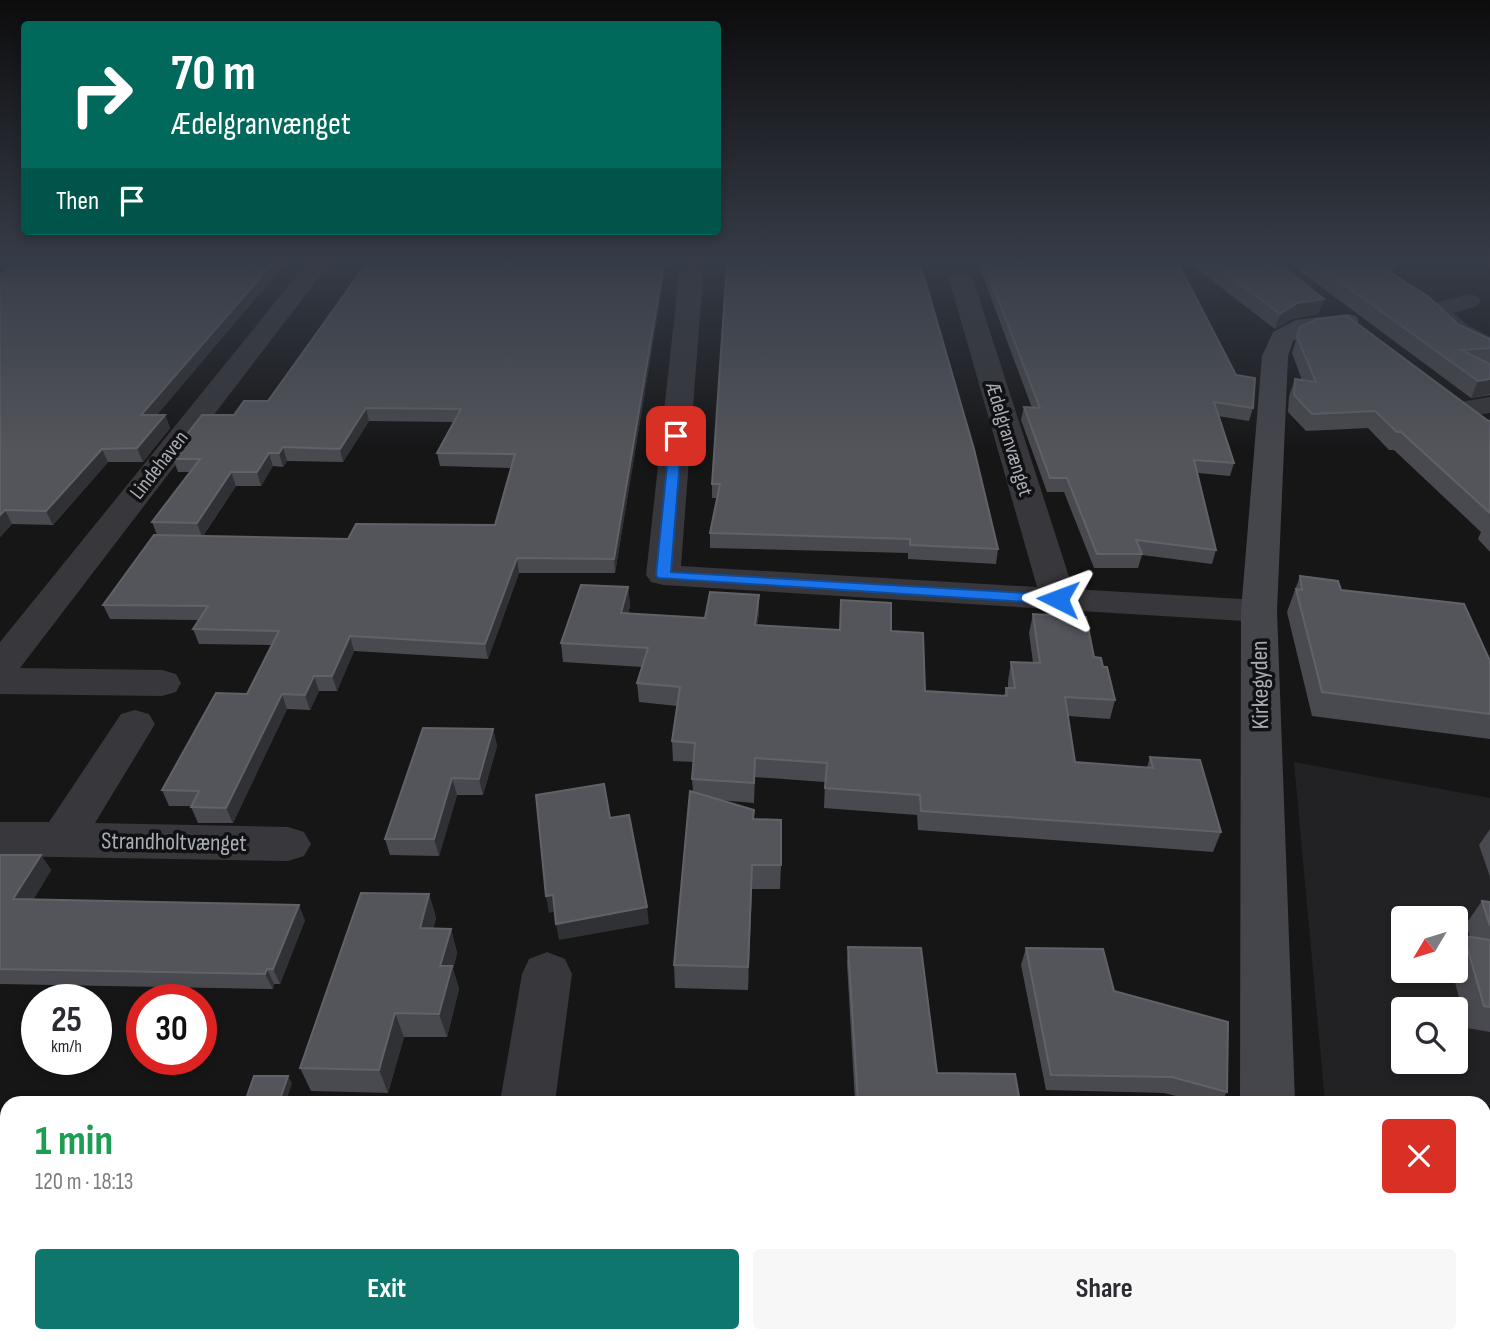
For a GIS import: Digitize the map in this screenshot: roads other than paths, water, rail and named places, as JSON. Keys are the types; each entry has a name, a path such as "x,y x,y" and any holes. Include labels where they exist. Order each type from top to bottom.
{"street":[{"name":"Lindehaven","path":"0,668 270,326"},
{"path":"686,326 663,575 1259,611"},
{"name":"Ædelgranvænget","path":"975,326 1058,599"},
{"name":"Kirkegyden","path":"1267,1096 1259,611 1275,356 1282,337 1303,326"},
{"path":"1453,326 1490,348"},
{"path":"1466,402 1490,429"},
{"path":"0,681 162,683"},
{"name":"Strandholtvænget","path":"61,841 135,724"},
{"name":"Strandholtvænget","path":"0,839 288,844"},
{"path":"528,1096 547,974"}]}
